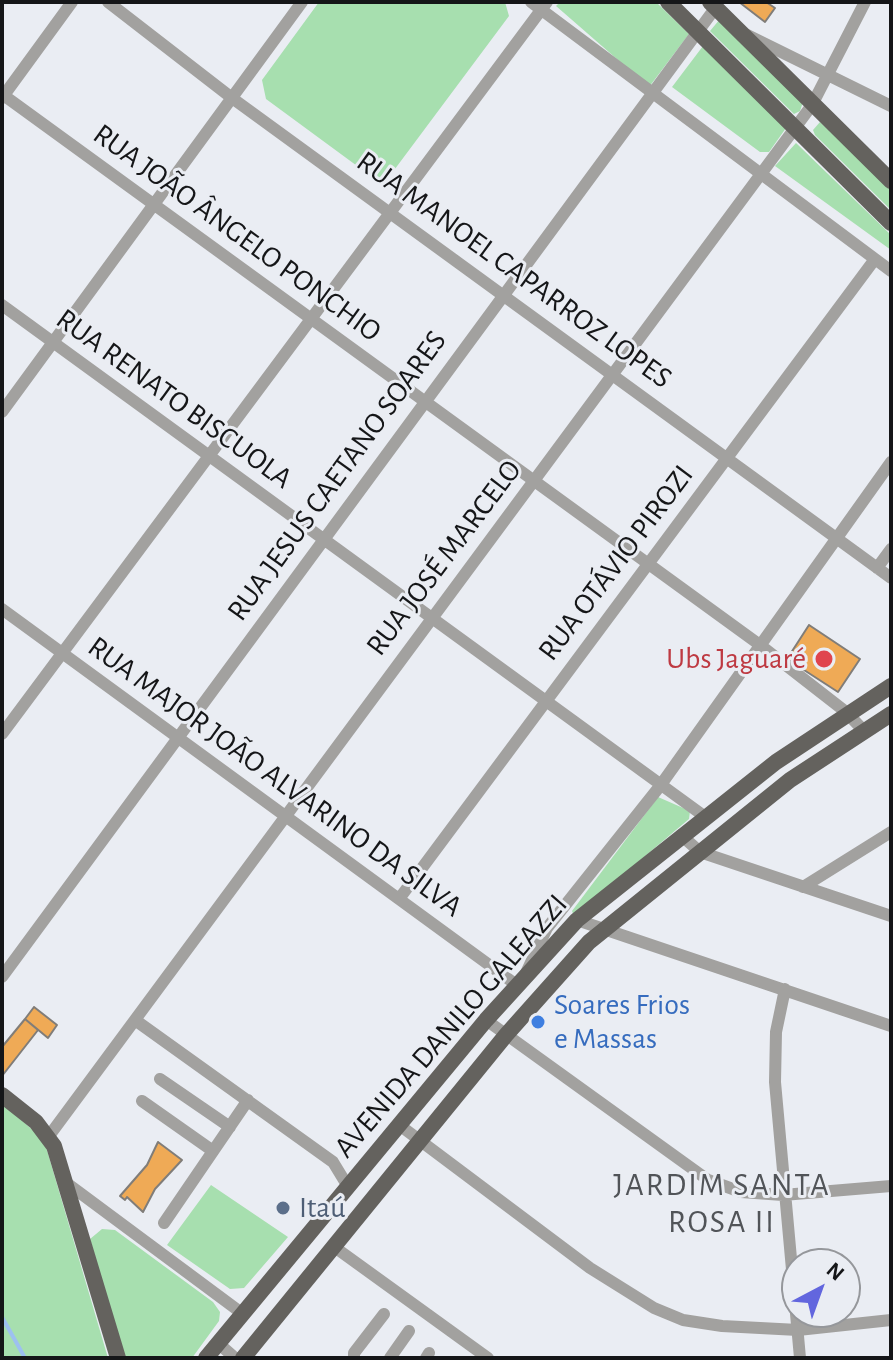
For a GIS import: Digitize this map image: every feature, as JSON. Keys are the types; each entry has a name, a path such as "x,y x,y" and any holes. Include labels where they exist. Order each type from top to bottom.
{"main road":[{"path":"668,2 891,223"},
{"path":"713,5 891,181"},
{"name":"AVENIDA DANILO GALEAZZI","path":"212,1353 398,1124 486,1020 577,920 704,816 846,712 891,686"},
{"name":"AVENIDA DANILO GALEAZZI","path":"243,1358 559,973 603,931 790,780 891,714"},
{"path":"2,1095 49,1136 68,1184 118,1358"}],"street":[{"path":"3,96 72,2"},
{"name":"RUA MANOEL CAPARROZ LOPES","path":"108,2 232,98 505,293 891,578"},
{"path":"2,412 302,2"},
{"name":"RUA JOSÉ MARCELO","path":"49,1136 812,105 865,2"},
{"path":"2,734 391,214 540,5 651,95 891,271"},
{"name":"RUA JESUS CAETANO SOARES","path":"2,977 698,32 713,5"},
{"path":"739,31 830,73 891,106"},
{"name":"RUA JOÃO ÂNGELO PONCHIO","path":"3,96 760,645 846,712 864,731"},
{"name":"RUA OTÁVIO PIROZI","path":"399,899 875,259"},
{"name":"RUA RENATO BISCUOLA","path":"2,305 704,816"},
{"path":"521,982 547,928 660,786 891,462"},
{"path":"877,568 891,549"},
{"name":"RUA MAJOR JOÃO ALVARINO DA SILVA","path":"2,609 399,899 521,982"},
{"path":"803,887 891,832"},
{"path":"681,835 700,852 891,916"},
{"path":"577,920 891,1026"},
{"path":"785,989 776,1032 775,1082 800,1358"},
{"path":"135,1020 333,1162 347,1185"},
{"path":"486,1020 708,1180 741,1192 783,1195 891,1186"},
{"path":"160,1079 230,1127"},
{"path":"164,1223 248,1100"},
{"path":"142,1101 213,1151"},
{"path":"398,1124 590,1268 654,1308 683,1320 722,1326 798,1330 891,1320"},
{"path":"68,1184 243,1314"},
{"path":"333,1246 488,1358"},
{"path":"354,1358 384,1314"},
{"path":"390,1358 409,1331"},
{"path":"212,1353 235,1358"}],"green space":[{"path":"319,2 505,2 509,16 383,185 266,99 262,80"},
{"path":"560,2 656,2 689,34 649,87 556,6"},
{"path":"720,19 803,102 800,111 794,114 710,31"},
{"path":"703,46 786,128 769,152 760,152 672,87"},
{"path":"820,122 891,188 891,210 815,135 813,130"},
{"path":"796,143 891,235 891,250 775,166"},
{"path":"658,797 690,811 689,819 574,916 572,911"},
{"path":"2,1103 44,1140 108,1358 2,1358"},
{"path":"211,1185 288,1237 244,1288 230,1289 167,1245"},
{"path":"102,1229 115,1230 213,1302 220,1312 219,1321 192,1358 124,1358 90,1239"}],"building":[{"path":"739,2 766,2 775,8 765,22"},
{"name":"Ubs Jaguaré","path":"809,625 860,659 838,692 787,659"},
{"path":"34,1007 57,1025 48,1038 25,1019"},
{"path":"25,1019 38,1030 2,1076 2,1047"},
{"path":"158,1142 182,1160 155,1189 143,1212 127,1197 125,1200 120,1196 147,1165"}],"waterway":[{"path":"2,1317 25,1358"}],"place":[{"name":"Ubs Jaguaré","path":"824,659"},
{"name":"Soares Frios e Massas","path":"538,1022"},
{"name":"Itaú","path":"283,1208"}],"district":[{"name":"JARDIM SANTA ROSA II","path":"722,1204"}]}
